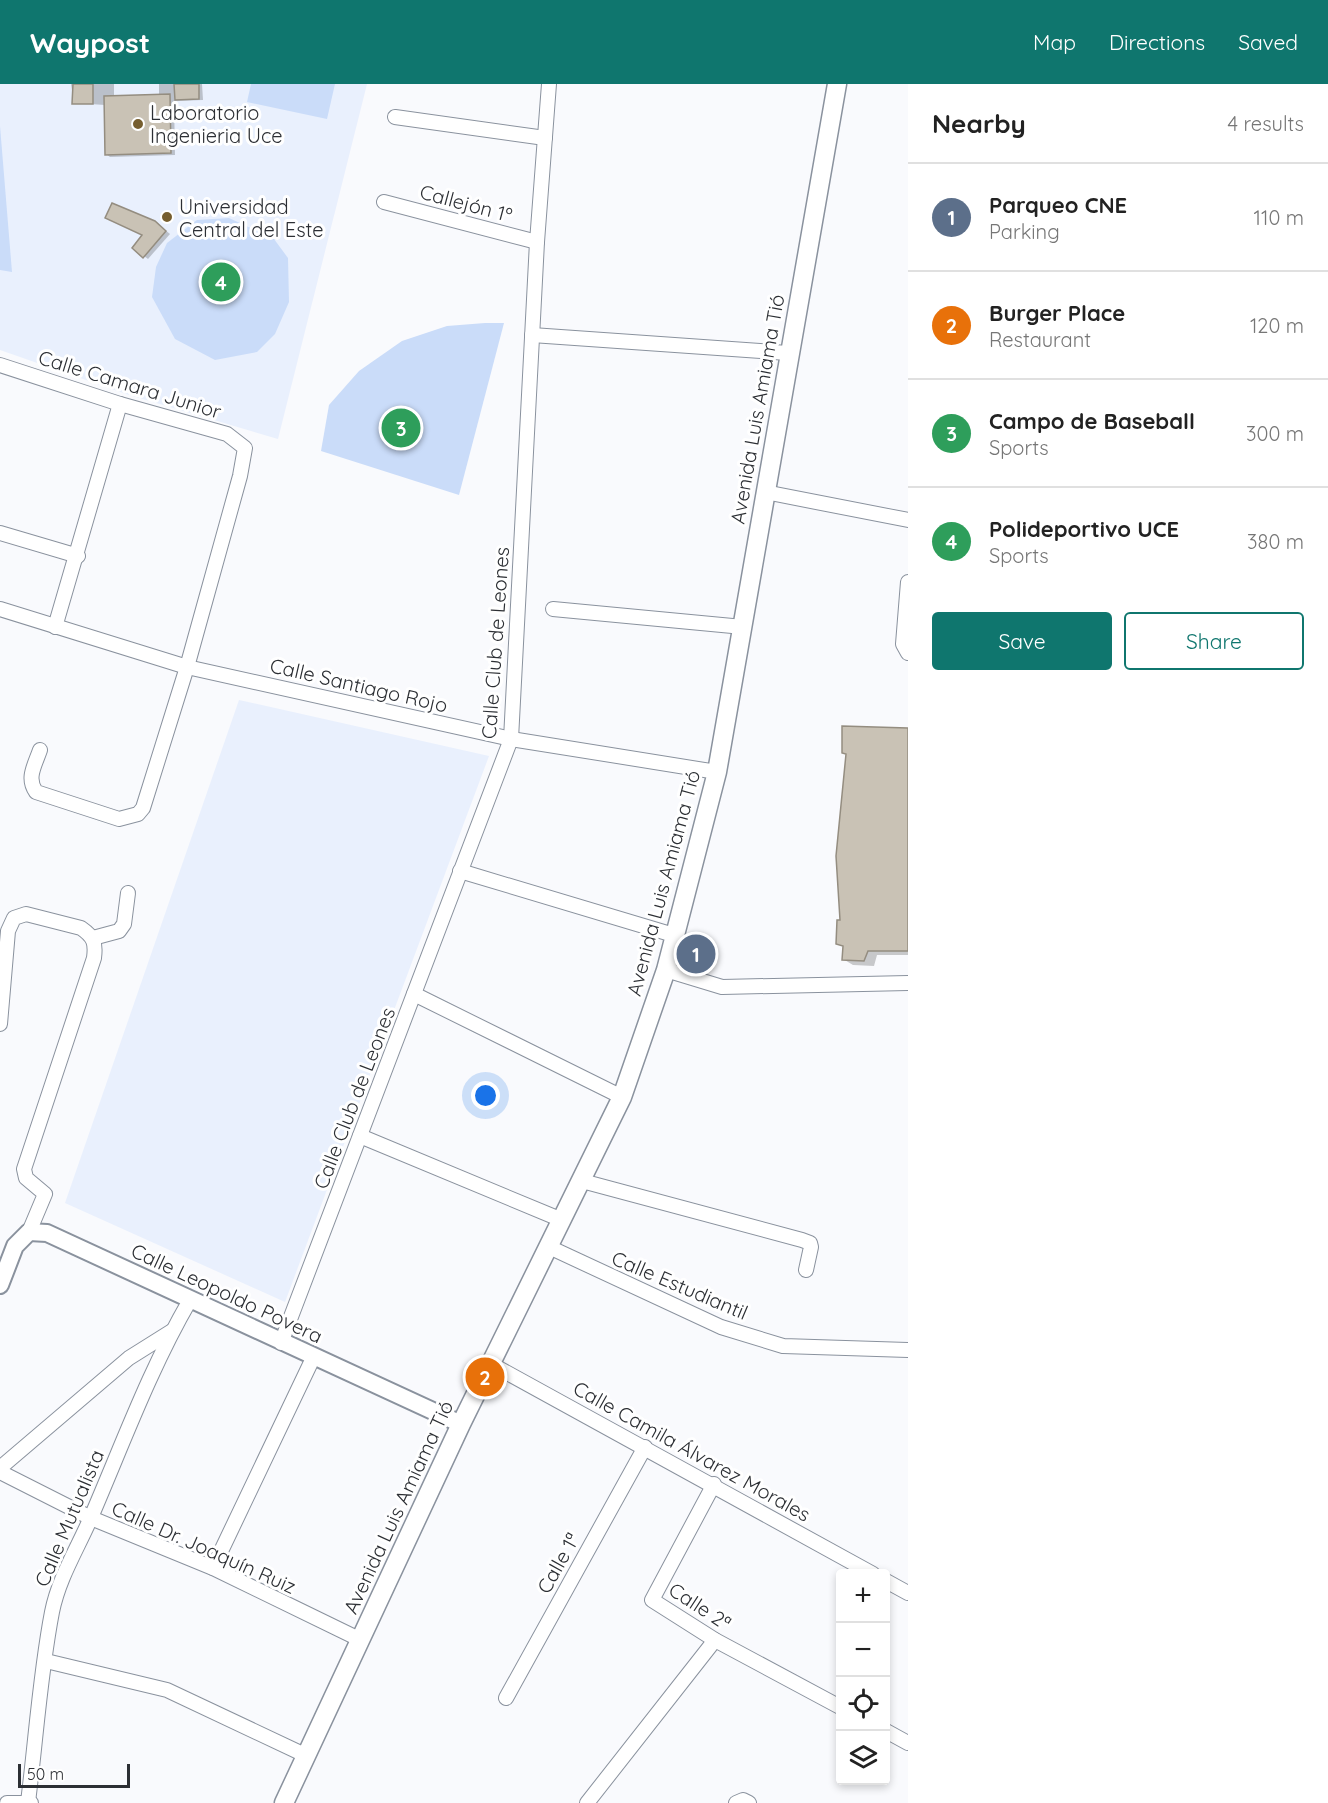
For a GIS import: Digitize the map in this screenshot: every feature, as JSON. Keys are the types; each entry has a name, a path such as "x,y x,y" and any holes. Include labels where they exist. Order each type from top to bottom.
{"main road":[{"name":"Avenida Luis Amiama Tió","path":"284,1803 461,1424 622,1097 677,936 717,772 788,353 837,84"}],"street":[{"name":"Calle Club de Leones","path":"281,1343 511,739 537,242 549,84"},
{"path":"395,117 545,138"},
{"name":"Callejón 1º","path":"384,202 537,242"},
{"path":"532,335 788,353"},
{"name":"Calle Camara Junior","path":"0,365 120,404 227,434 245,448 240,476 187,667"},
{"path":"55,627 78,556 120,404"},
{"path":"765,492 908,520"},
{"path":"0,532 78,556"},
{"path":"908,582 903,646 908,652"},
{"name":"Calle Santiago Rojo","path":"0,609 187,667 511,739 717,772"},
{"path":"553,609 743,627"},
{"path":"40,750 31,775 31,785 36,792 119,819 138,814 143,808 187,667"},
{"path":"460,871 677,936"},
{"path":"93,939 119,931 124,924 128,893"},
{"path":"0,1024 3,947 11,922 20,915 26,914 81,928 93,939 96,947 94,958 24,1169 26,1178 45,1194 29,1232 15,1246 0,1285"},
{"path":"666,970 722,987 908,983"},
{"path":"414,994 622,1097"},
{"path":"360,1136 562,1220"},
{"path":"582,1181 802,1240 811,1247 806,1270"},
{"name":"Calle Leopoldo Povera","path":"29,1232 47,1233 281,1343 461,1424"},
{"name":"Calle Estudiantil","path":"549,1247 721,1327 783,1346 908,1350"},
{"name":"Calle Mutualista","path":"30,1802 52,1612 61,1579 91,1518 135,1411 172,1330 190,1300"},
{"path":"0,1470 129,1358 172,1330"},
{"path":"213,1568 314,1356"},
{"name":"Calle Camila Álvarez Morales","path":"491,1364 714,1484 864,1569"},
{"name":"Calle 1ª","path":"506,1698 645,1447"},
{"name":"Calle Dr. Joaquín Ruiz","path":"0,1470 91,1518 213,1568 361,1640"},
{"name":"Calle 2ª","path":"714,1484 652,1600 715,1640 836,1705"},
{"path":"890,1584 908,1593"},
{"path":"587,1803 715,1640"},
{"path":"46,1661 166,1690 307,1756"},
{"path":"890,1734 908,1743"},
{"path":"736,1803 743,1800 749,1803"},
{"path":"7,1803 30,1802"}],"shaded area":[{"name":"Universidad Central del Este","path":"0,84 367,84 278,439 126,394 0,350"},
{"path":"251,84 335,84 327,119 247,102"},
{"path":"0,126 12,272 0,270"},
{"path":"229,218 274,239 288,258 289,302 275,334 257,352 215,360 175,339 152,297 156,267 167,243 197,220"},
{"path":"504,323 459,495 321,451 329,405 359,371 402,341 447,326"},
{"path":"239,700 489,756 285,1302 65,1203"}],"building":[{"path":"73,84 93,84 93,104 72,104"},
{"path":"174,84 199,84 199,99 175,100"},
{"name":"Laboratorio Ingenieria Uce","path":"170,94 171,153 105,155 104,96"},
{"path":"112,203 155,221 166,231 143,258 132,248 142,235 105,218"},
{"path":"842,726 908,728 908,951 868,951 864,961 842,960 843,946 836,944 837,920 840,920 836,856 846,754 842,753"}],"place":[{"name":"Laboratorio Ingenieria Uce","path":"138,124"},
{"name":"Universidad Central del Este","path":"167,217"},
{"name":"Polideportivo UCE","path":"221,282"},
{"name":"Campo de Baseball","path":"401,428"},
{"name":"Parqueo CNE","path":"696,954"},
{"name":"Burger Place","path":"485,1377"}]}
